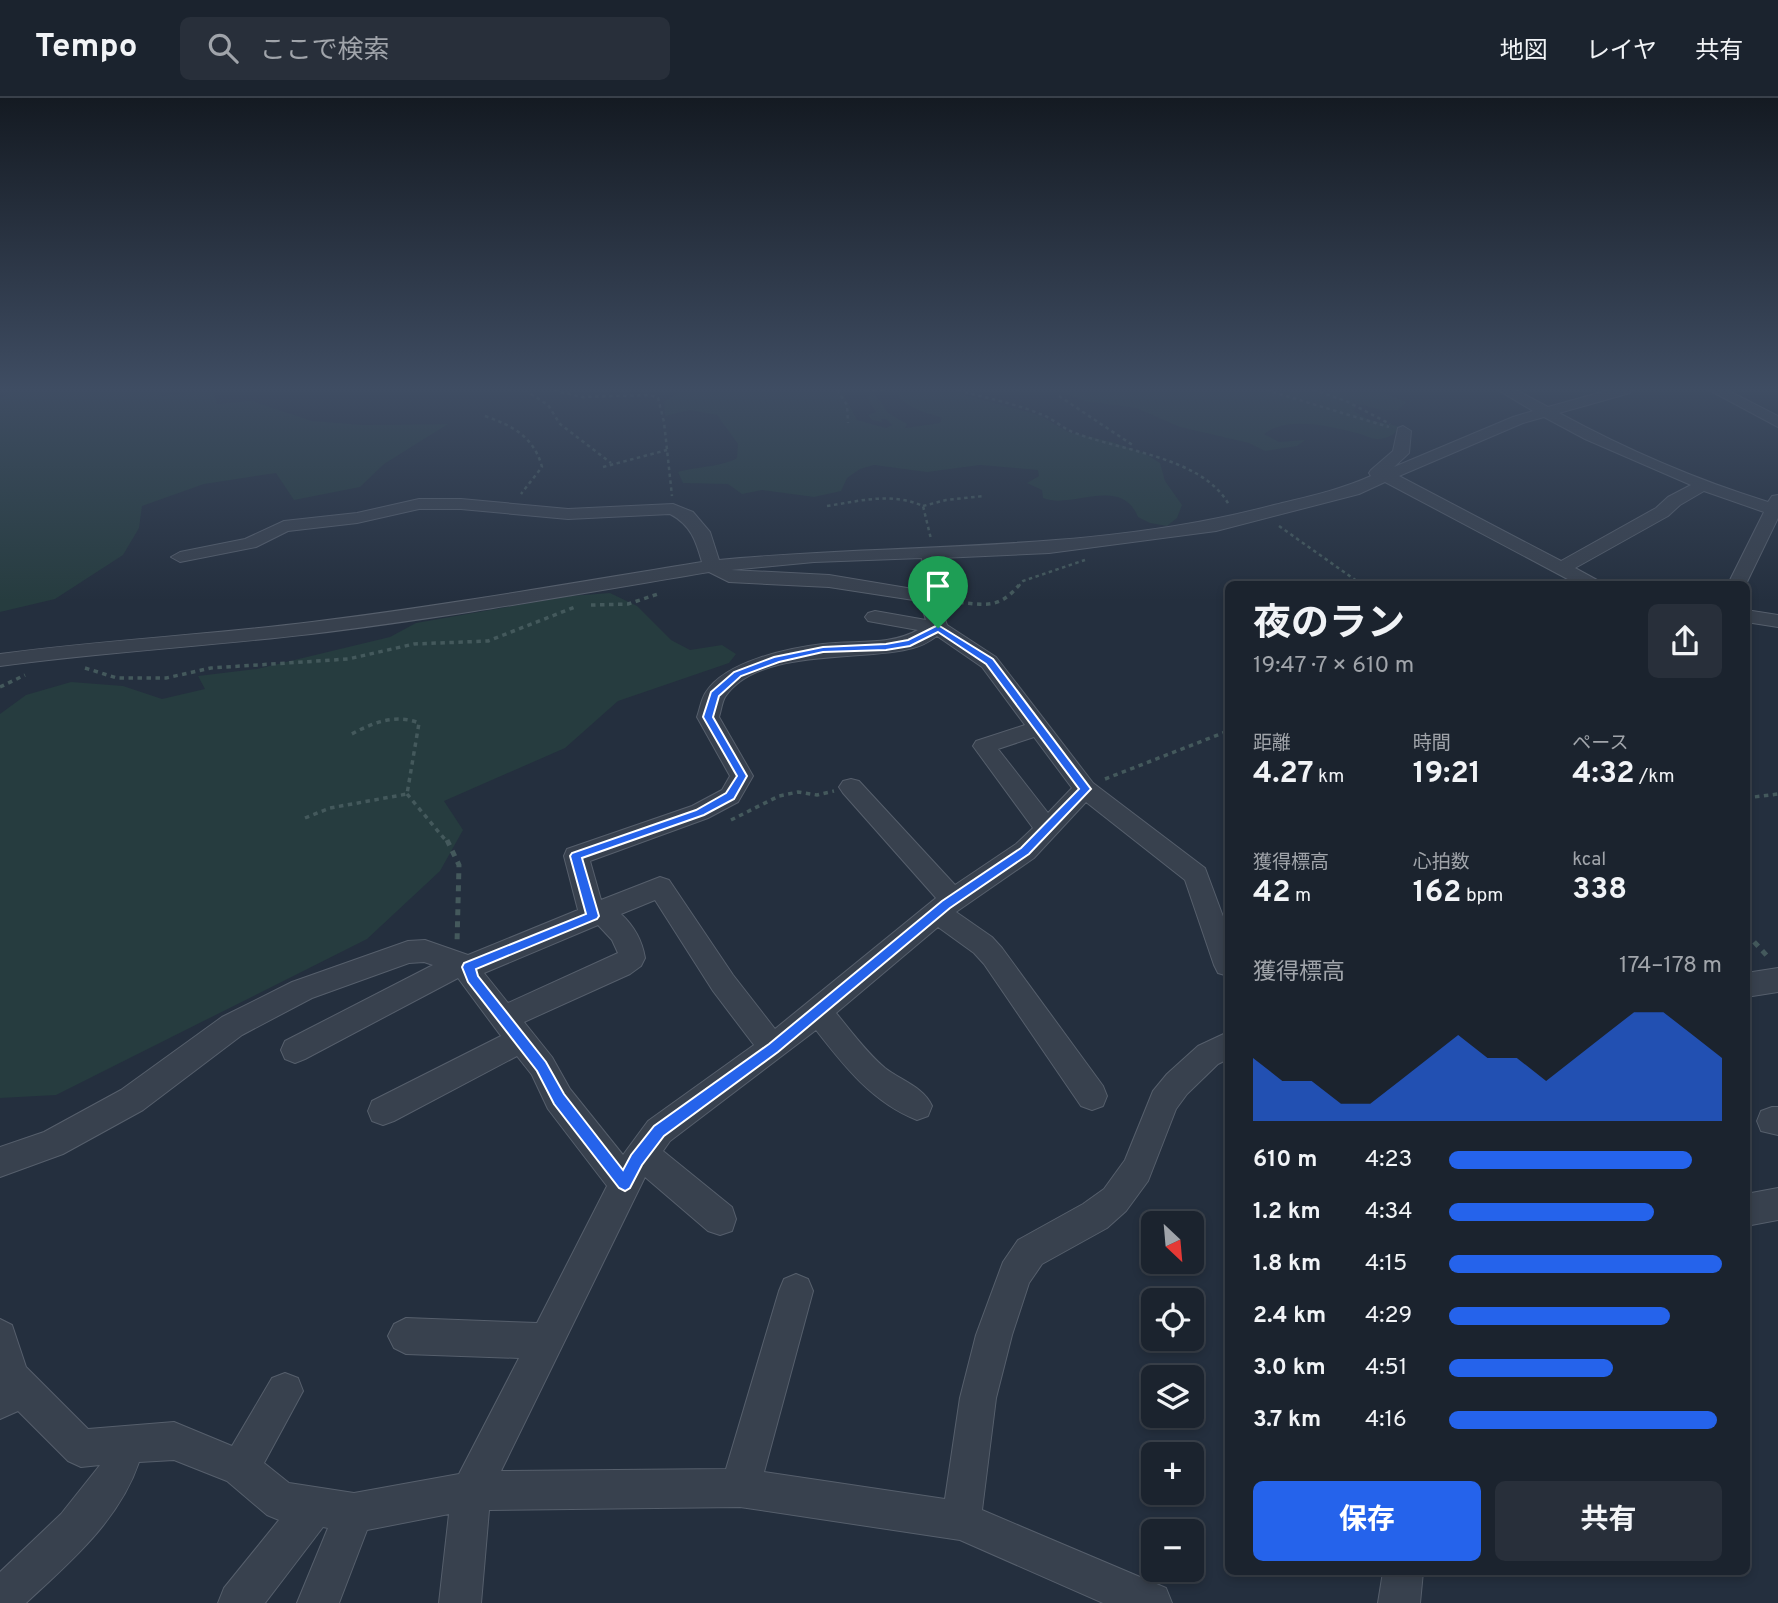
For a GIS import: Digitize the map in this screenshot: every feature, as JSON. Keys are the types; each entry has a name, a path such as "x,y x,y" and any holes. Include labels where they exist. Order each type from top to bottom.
{"street":[{"path":"1364,486 1393,460"},
{"path":"0,660 83,649 310,628 442,610 712,566 814,557 1085,544 1144,537 1238,520 1364,486 1426,460"},
{"path":"1648,460 1704,484 1775,508 1738,581"},
{"path":"1388,477 1585,581"},
{"path":"1562,568 1662,512 1674,501 1704,484"},
{"path":"180,557 250,543 285,526 356,517 419,504 461,504 568,514 670,508 687,516 704,536 712,566 729,576 829,581 928,599"},
{"path":"932,552 928,599 938,628"},
{"path":"1750,616 1778,621"},
{"path":"875,617 938,628 989,662 1085,789 1196,875 1225,957"},
{"path":"383,1111 512,1029 632,958 631,946 623,931 597,914 576,856 696,814 730,796 742,776 708,717 715,694 738,674 777,659 823,650 910,643 938,628"},
{"path":"1038,728 984,746 1047,829"},
{"path":"851,787 945,906 993,956 1092,1096"},
{"path":"460,1603 471,1491 642,1153 659,1131 773,1048 945,906 1025,851 1085,789"},
{"path":"295,1050 462,965 660,887 723,983 773,1048"},
{"path":"0,1162 52,1144 132,1100 232,1026 302,990 408,952 425,951 462,965 542,1066 559,1099 625,1183"},
{"path":"1750,984 1778,980"},
{"path":"818,1011 859,1063 876,1078 918,1106"},
{"path":"961,1521 978,1398 994,1335 1015,1274 1030,1252 1095,1216 1115,1199 1137,1170 1164,1101 1177,1084 1208,1055 1225,1046"},
{"path":"642,1153 720,1219"},
{"path":"1750,1209 1778,1204"},
{"path":"740,1488 796,1291"},
{"path":"406,1336 546,1341"},
{"path":"0,1337 11,1377 10,1395 81,1448 174,1441 240,1468 281,1501 354,1513 471,1491 740,1488 961,1521 1151,1603"},
{"path":"240,1468 285,1391"},
{"path":"0,1599 50,1553 94,1504 113,1479 127,1445"},
{"path":"239,1603 314,1507"},
{"path":"318,1603 354,1513"},
{"path":"1399,1603 1403,1575"}],"path":[{"path":"510,509 542,467 541,460"},
{"path":"607,460 611,463"},
{"path":"603,467 623,460"},
{"path":"668,460 673,501 670,508"},
{"path":"1163,460 1202,478 1222,492 1238,520"},
{"path":"827,506 893,498 906,499 923,506 946,500 984,496"},
{"path":"923,506 932,552"},
{"path":"1273,520 1297,541 1357,581"},
{"path":"928,599 979,605 997,604 1007,599 1023,582 1084,561 1090,555 1085,544"},
{"path":"79,666 117,678 166,678 211,668 348,659 414,644 488,641 581,605 628,604 670,591"},
{"path":"0,687 28,674"},
{"path":"348,736 367,725 407,717 419,723 407,794"},
{"path":"1085,789 1225,732"},
{"path":"696,814 708,824 717,825 746,815 779,796 798,792 817,796 851,787"},
{"path":"305,818 340,805 407,794"},
{"path":"407,794 445,837 459,865 462,965"},
{"path":"1750,798 1778,794"},
{"path":"1750,937 1778,968"}],"green space":[{"path":"0,460 390,460 360,487 294,500 276,473 204,484 142,506 139,528 123,555 55,599 0,612"},
{"path":"1156,460 1160,463 1165,481 1182,505 1177,518 1167,526 1150,523 1138,517 1130,505 1120,498 1095,496 1055,501 1043,498 1042,490 1027,483 1039,476 1038,470 980,465 927,472 874,465 860,469 847,478 841,491 814,497 762,490 742,494 728,484 683,483 678,472 732,461"},
{"path":"610,593 637,606 671,640 690,650 722,645 736,654 729,663 618,701 565,748 444,801 463,830 440,871 367,939 56,1095 0,1098 0,714 26,695 71,682 123,686 162,699 205,689 198,676 257,669 390,637 416,623 570,596"}],"route":[{"path":"938,628 989,662 1085,789 1025,851 946,905 773,1048 659,1131 636,1160 625,1183 559,1099 542,1066 472,979 468,967 593,916 576,856 700,812 730,796 742,776 708,717 715,694 738,674 777,659 823,650 910,643 938,628"}]}
